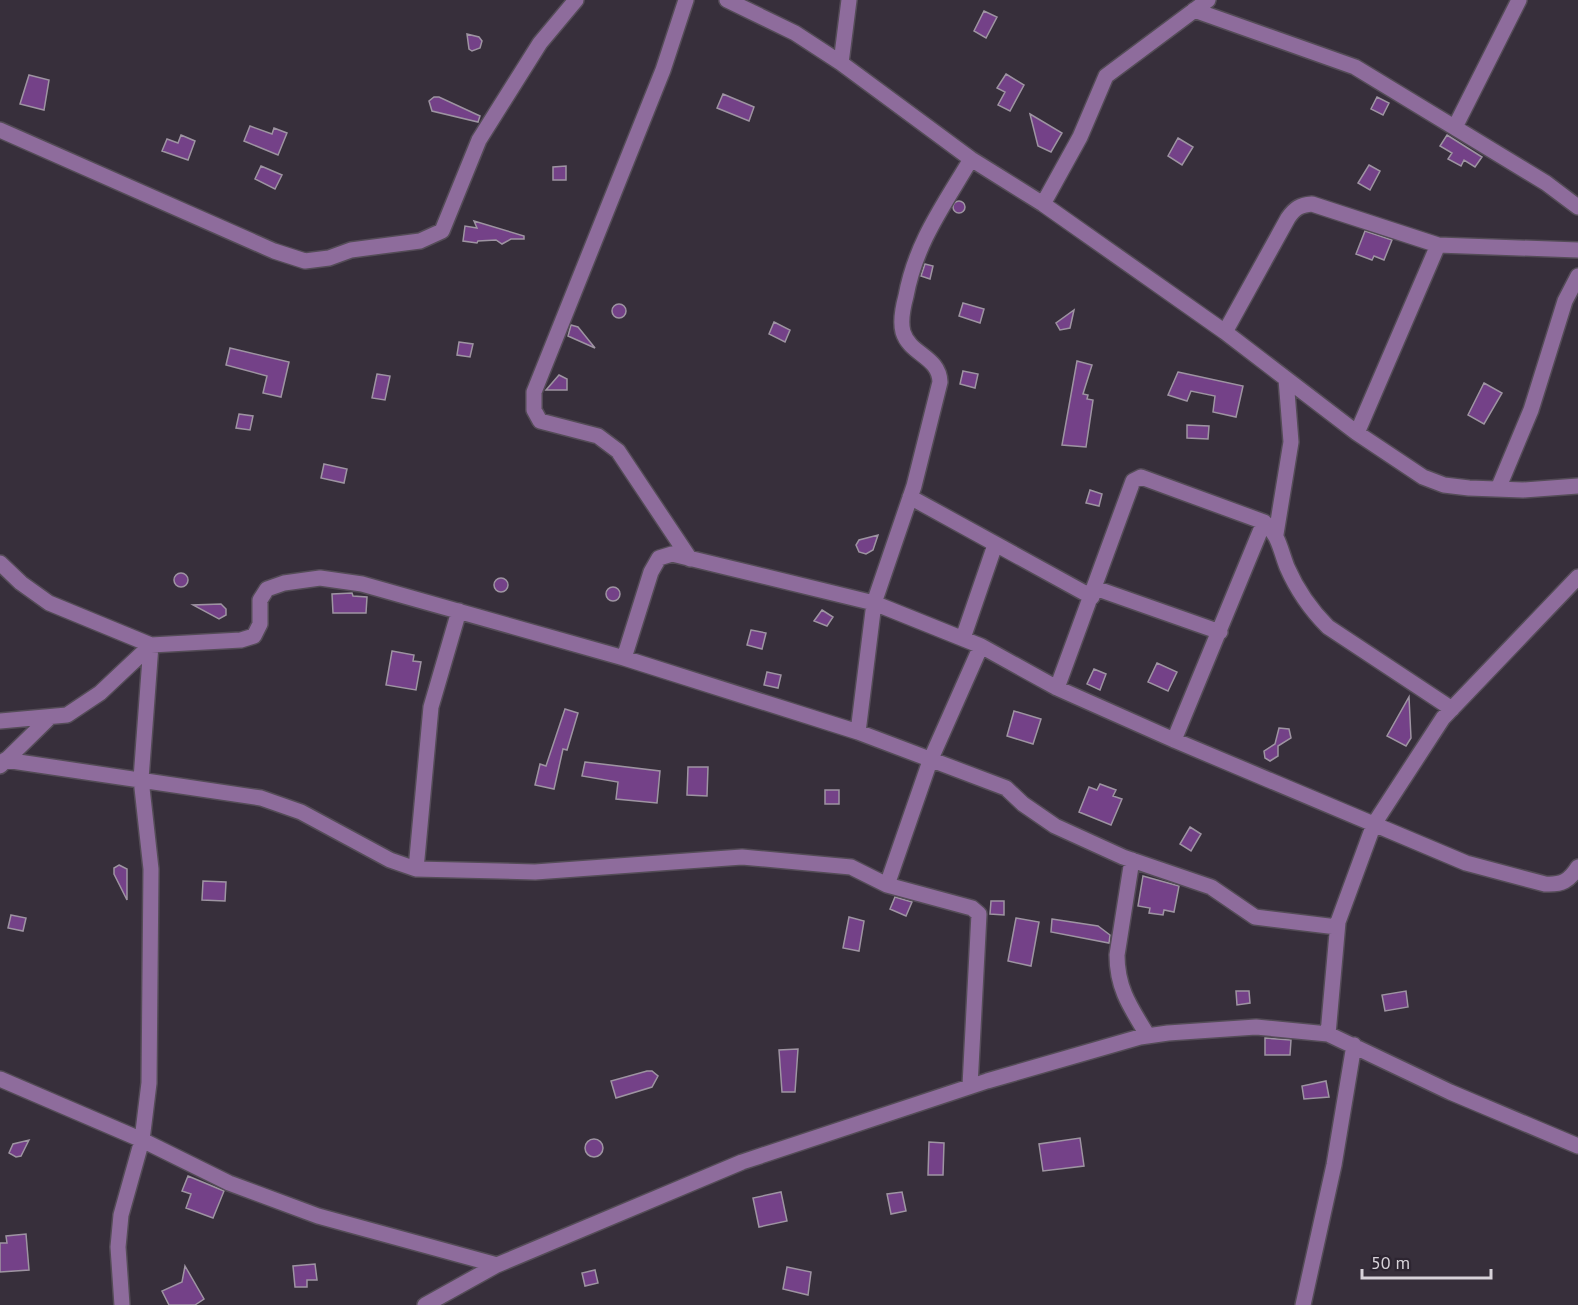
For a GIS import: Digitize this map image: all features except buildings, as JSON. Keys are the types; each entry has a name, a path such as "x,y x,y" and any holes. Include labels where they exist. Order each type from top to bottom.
{"street":[{"path":"0,130 274,251 305,261 329,258 351,250 420,241 442,231 478,140 540,44 576,0"},
{"path":"686,0 663,70 534,392 534,410 540,421 598,436 618,452 690,559"},
{"path":"727,0 795,33 841,63 971,159 1043,204 1225,332 1358,433 1423,477 1444,485 1498,489 1578,486"},
{"path":"841,63 849,0"},
{"path":"1043,204 1080,137 1106,76 1208,0"},
{"path":"1455,127 1519,0"},
{"path":"1194,10 1355,67 1546,183 1578,207"},
{"path":"858,732 874,603 910,497 940,382 937,367 908,342 902,320 904,303 916,253 971,159"},
{"path":"1225,332 1288,218 1293,210 1304,204 1312,204 1438,245 1578,250"},
{"path":"1358,433 1438,245"},
{"path":"1498,489 1531,410 1565,301 1578,276"},
{"path":"1276,534 1290,442 1286,379"},
{"path":"1057,688 1133,481 1138,477 1264,522 1276,534 1299,591 1313,612 1328,627 1452,709"},
{"path":"910,497 995,545 1094,592 1220,632"},
{"path":"1174,740 1264,522"},
{"path":"963,638 995,545"},
{"path":"624,658 651,572 659,558 672,554 874,603 981,646 1057,688 1174,740 1466,863 1545,884 1558,885 1570,879 1578,867"},
{"path":"0,563 21,583 49,603 151,645 241,640 254,636 260,624 260,600 267,589 285,583 320,578 362,584 624,658 858,732 1006,788 1023,804 1055,826 1132,860 1211,887 1255,917 1338,927"},
{"path":"1328,1034 1338,927 1374,824 1443,718 1576,581"},
{"path":"416,869 431,707 459,611"},
{"path":"0,721 48,719 67,715 82,707 151,645"},
{"path":"123,1305 118,1247 121,1215 142,1140 149,1083 151,869 141,779 151,645"},
{"path":"887,885 930,761 981,646"},
{"path":"2,763 48,719"},
{"path":"2,763 141,779 261,798 301,812 390,860 416,869 535,872 742,858 851,867 887,885 972,908 979,914 970,1086"},
{"path":"1132,860 1117,956 1117,971 1119,985 1148,1036"},
{"path":"424,1305 497,1265 742,1162 970,1086 1148,1036 1223,1027 1290,1029 1328,1034 1450,1092 1578,1146"},
{"path":"1303,1305 1332,1175 1354,1045"},
{"path":"0,1079 142,1140 229,1183 318,1216 497,1265"}]}
